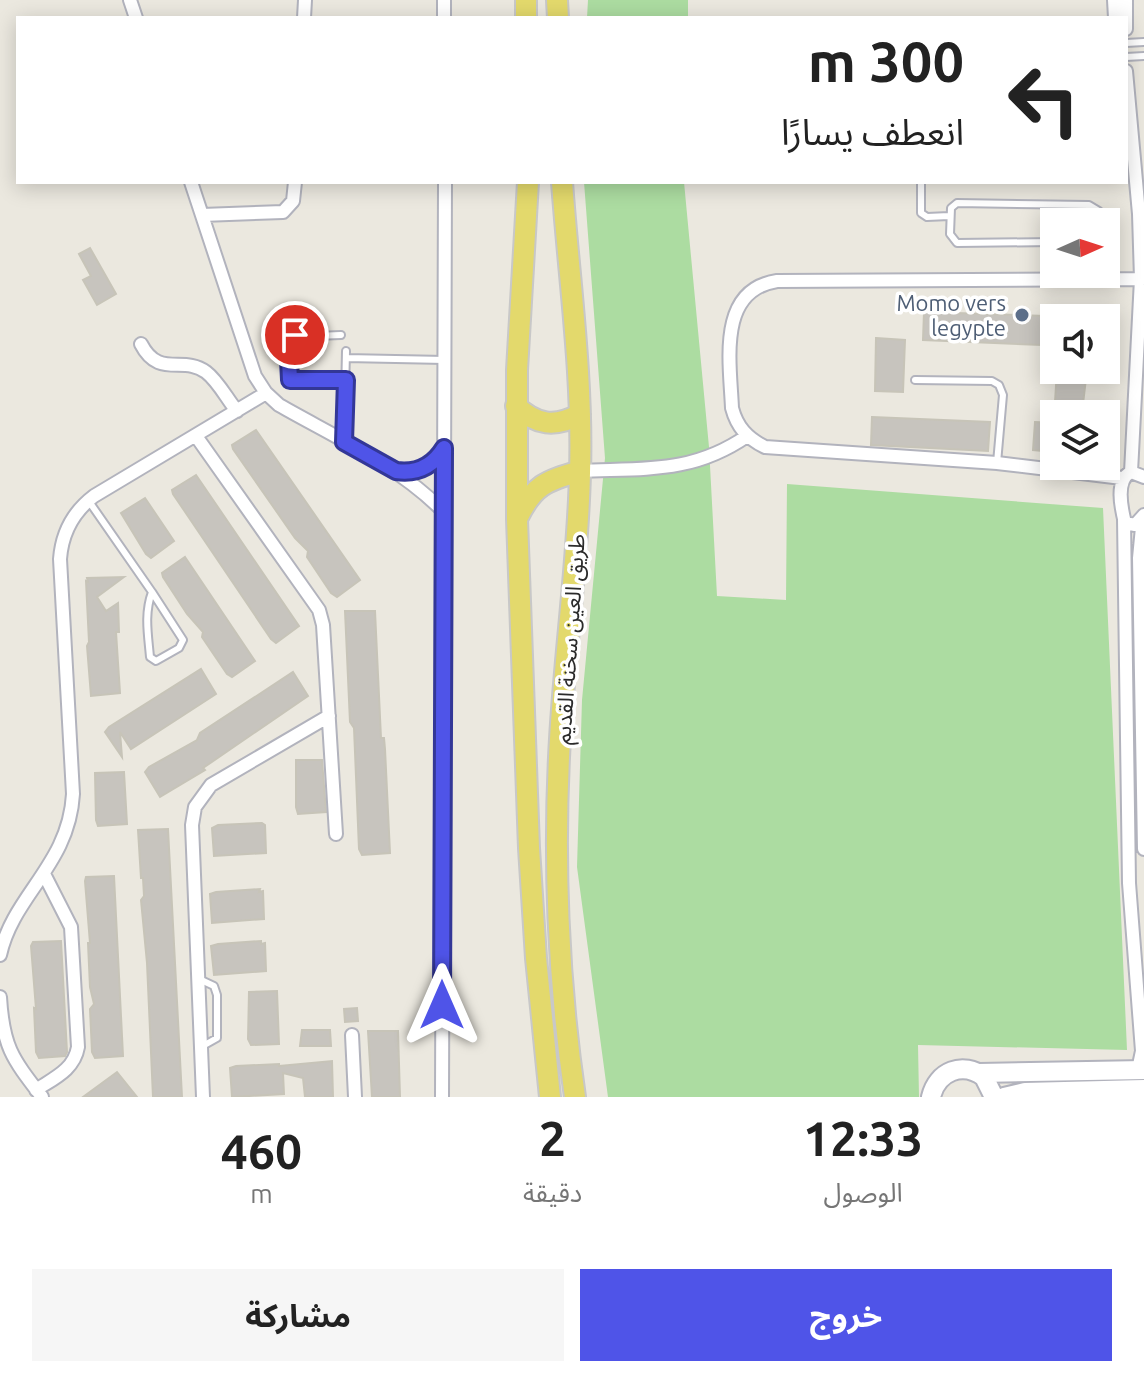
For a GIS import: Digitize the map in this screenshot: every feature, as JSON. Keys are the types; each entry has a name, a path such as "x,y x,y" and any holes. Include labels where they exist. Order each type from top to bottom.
{"main road":[{"name":"طريق العين سخنة القديم","path":"528,184 516,406 517,519 529,848 550,1097"},
{"name":"طريق العين سخنة القديم","path":"562,184 577,331 580,414 576,555 560,743 558,856 562,969 575,1097"},
{"path":"516,406 526,416 553,424 580,414"},
{"path":"517,519 534,490 546,482 580,471"}],"street":[{"path":"931,1097 940,1079 951,1071 965,1069 979,1073 1141,1070 1129,883 1124,519 1136,477 1142,280 1139,214 1128,110"},
{"path":"192,184 255,376 266,393 279,405 396,471 444,512"},
{"path":"202,215 283,212 293,201 295,184"},
{"path":"442,1097 445,184"},
{"path":"1136,477 997,463 765,447 740,428 732,408 731,323 743,297 759,285 777,281 1142,280"},
{"path":"141,344 153,360 162,365 197,368 206,372 237,411"},
{"path":"0,955 8,932 65,837 71,816 73,794 61,549 70,522 88,500 266,393"},
{"path":"196,436 319,610 336,834"},
{"path":"580,471 649,469 689,463 727,449 747,436"},
{"path":"396,471 420,469 434,461 444,448"},
{"path":"1124,519 1132,526 1143,516"},
{"path":"1143,516 1139,558 1144,849"},
{"path":"203,1097 192,825 195,807 211,785 329,716"},
{"path":"0,997 4,1039 39,1093 68,1068 75,1059 78,1047 73,936 68,918 44,874"},
{"path":"352,1035 355,1097"},
{"path":"979,1073 989,1083 994,1097"},
{"path":"1004,1097 1025,1092 1144,1089"}],"lane":[{"path":"921,184 921,213 927,217 949,216"},
{"path":"1040,242 957,243 950,234 951,208 957,203 1089,205 1094,208"},
{"path":"341,335 290,337 288,376 292,381 346,380"},
{"path":"344,442 346,355 445,360"},
{"path":"915,380 992,381 999,385 1003,395 997,463"},
{"path":"88,500 152,592 183,640 179,648 156,661 150,657 146,620 152,592"}],"green space":[{"path":"588,0 688,0 688,16 587,16"},
{"path":"584,184 684,184 709,447 717,596 786,600 787,484 1103,508 1127,1050 918,1045 919,1097 608,1097 577,867 582,700 605,458"}],"building":[{"path":"90,248 116,294 97,305 83,280 91,276 79,254"},
{"path":"924,312 1040,316 1040,345 923,340"},
{"path":"876,338 905,340 903,392 875,391"},
{"path":"1056,384 1085,384 1083,400 1055,400"},
{"path":"872,417 990,422 988,451 871,445"},
{"path":"1035,422 1040,422 1040,451 1033,450"},
{"path":"256,430 360,580 337,597 307,557 308,551 295,538 233,449 232,445"},
{"path":"196,475 299,626 276,643 173,494 172,490"},
{"path":"145,498 174,541 151,558 121,513"},
{"path":"185,557 255,661 232,677 227,674 202,637 203,632 163,577 162,573"},
{"path":"124,577 97,597 106,611 118,603 119,632 116,632 120,693 91,696 86,581 87,578"},
{"path":"345,611 375,611 390,853 362,855 359,849"},
{"path":"201,669 216,694 131,749 120,732 122,757 105,732 109,727"},
{"path":"293,672 308,696 203,768 205,770 160,797 145,772 149,767 197,740 200,733"},
{"path":"296,760 322,760 326,812 298,814"},
{"path":"124,772 127,824 98,826 95,773"},
{"path":"265,825 266,853 214,856 212,828"},
{"path":"168,829 182,1097 153,1097 138,830"},
{"path":"114,876 123,1056 95,1058 92,1052 90,1009 94,1004 90,987 85,881 86,877"},
{"path":"260,889 259,892 263,891 264,919 212,923 210,894"},
{"path":"61,941 67,1052 65,1056 39,1058 36,1052 31,946 33,942"},
{"path":"261,941 261,944 265,943 266,971 214,975 211,946"},
{"path":"277,991 279,1044 251,1045 248,1039 249,992"},
{"path":"357,1008 358,1021 345,1022 344,1009"},
{"path":"302,1030 330,1030 331,1046 300,1046"},
{"path":"368,1031 398,1031 400,1097 372,1097"},
{"path":"332,1061 333,1097 305,1097 303,1078 283,1073 284,1094 232,1097 230,1068"},
{"path":"117,1072 137,1097 83,1097"}],"place":[{"name":"Momo vers legypte","path":"1022,315"}],"route":[{"path":"295,335 288,339 290,380 346,380 344,442 396,471 404,472 428,466 444,448 442,1005"}]}
